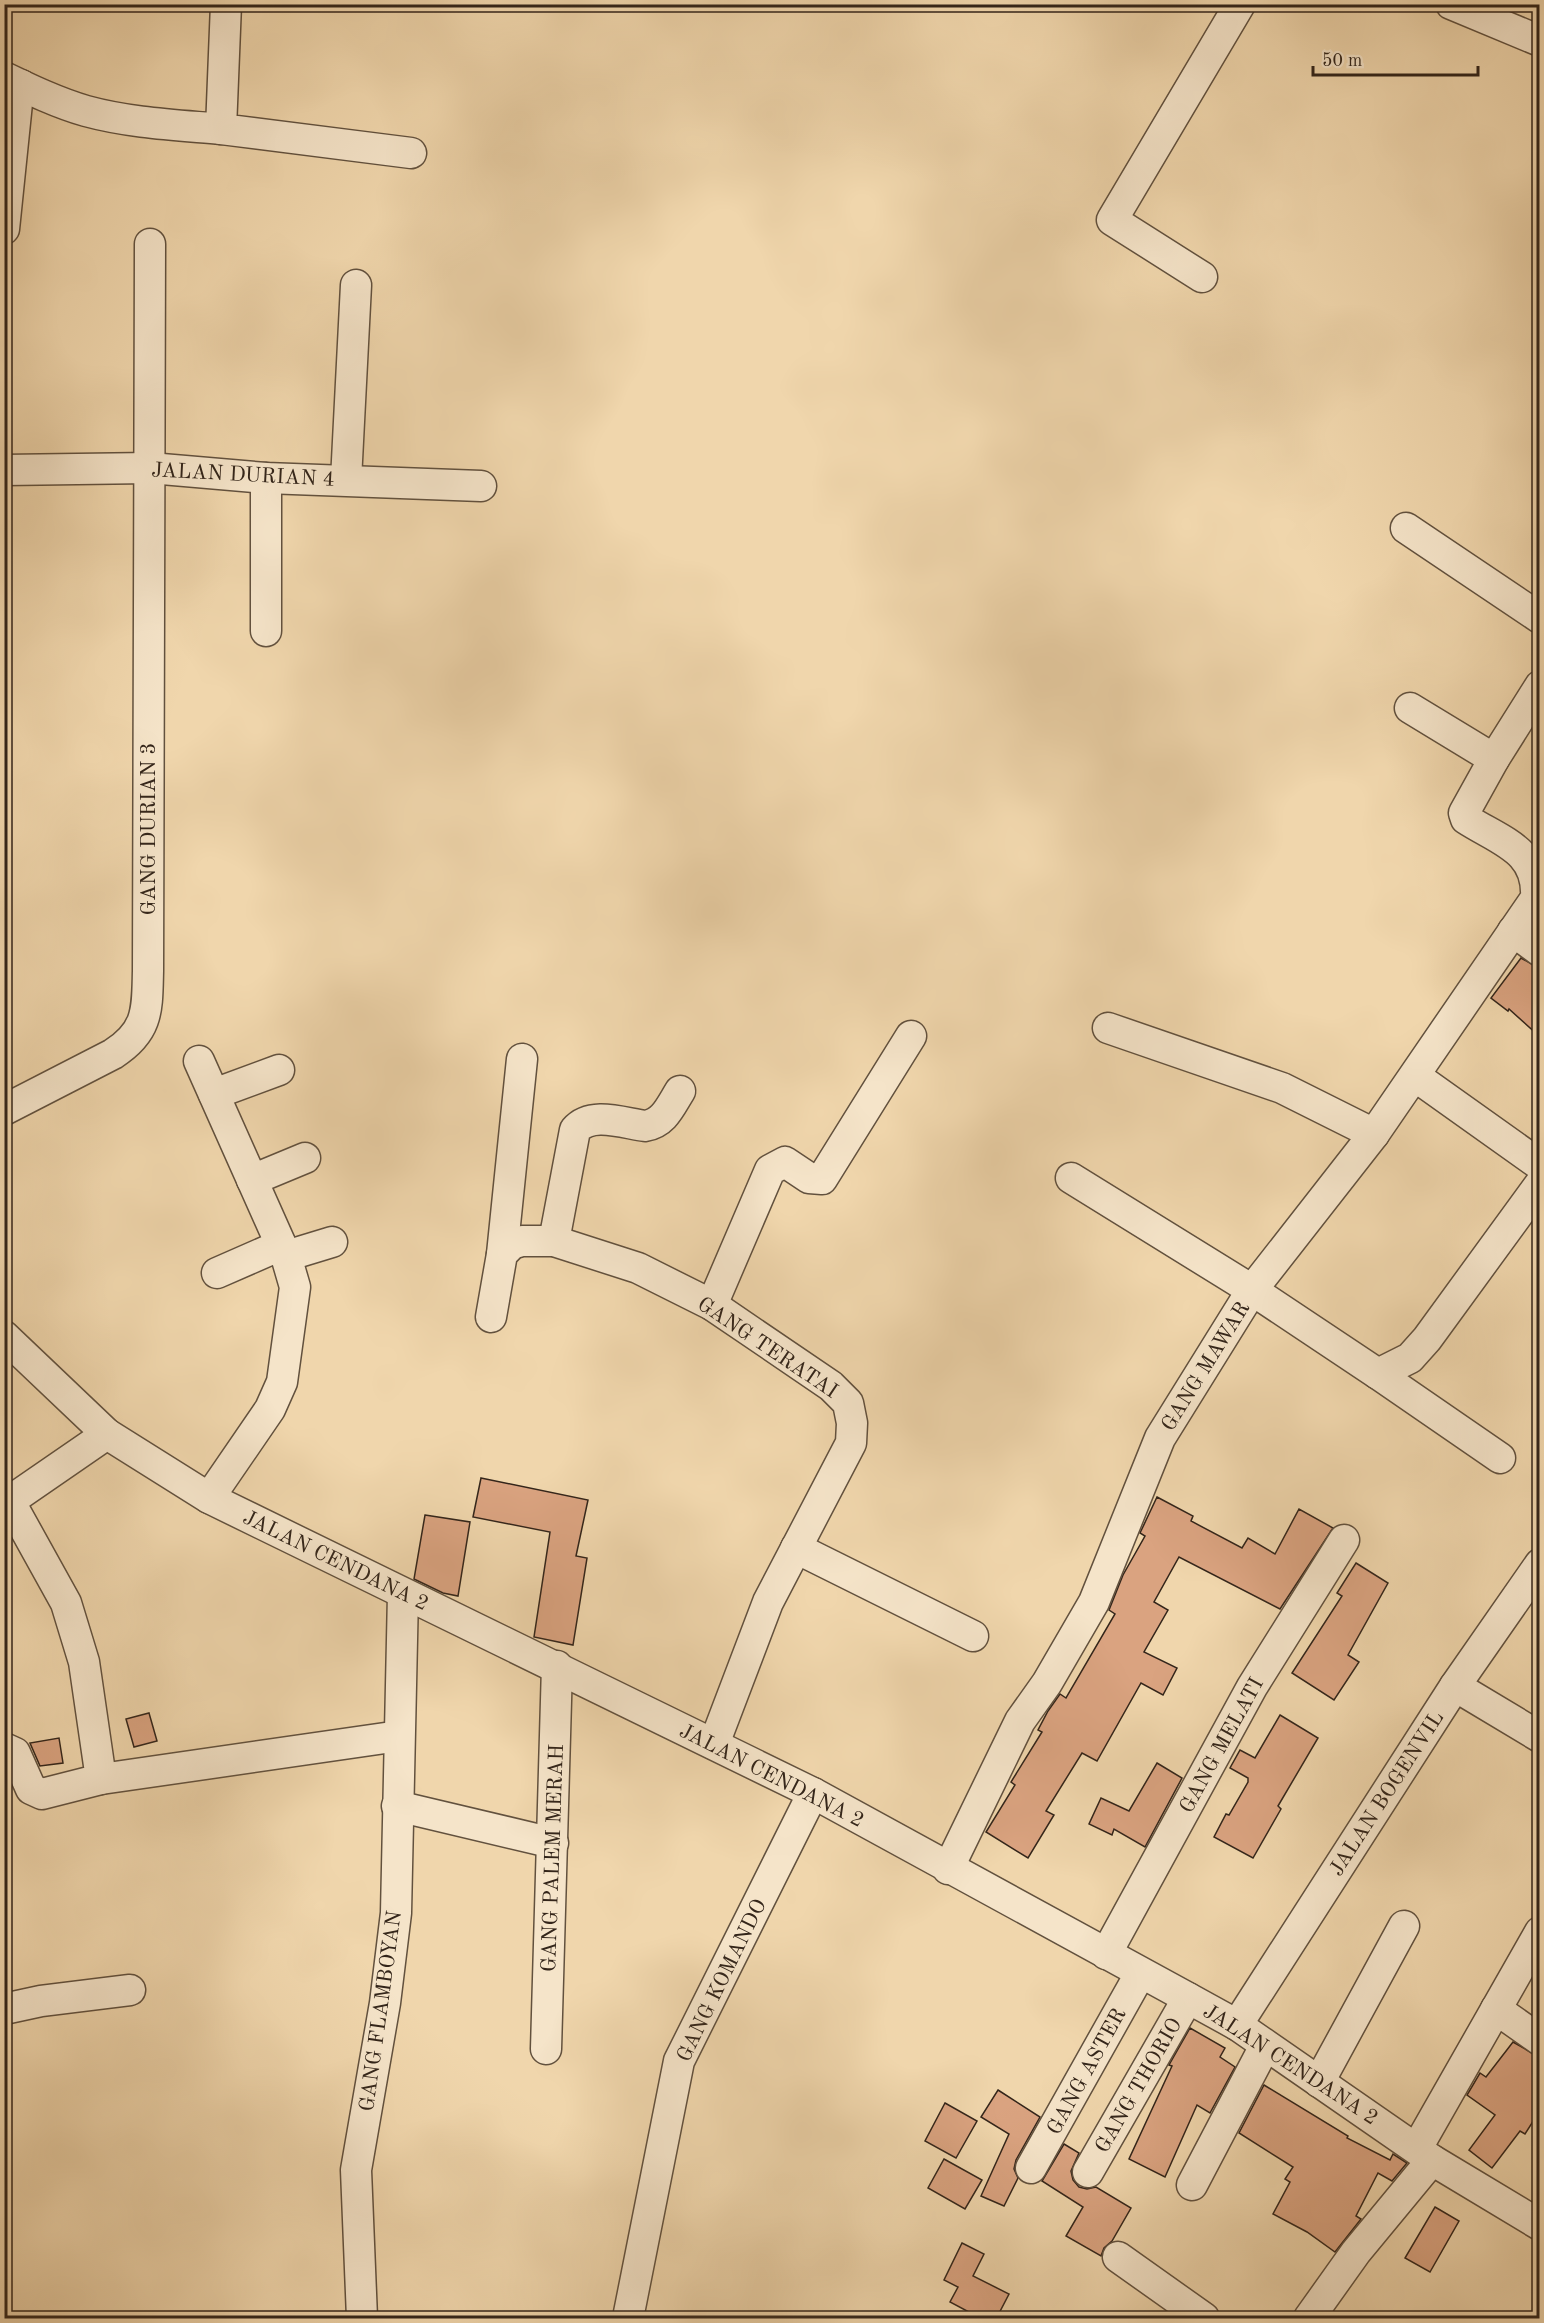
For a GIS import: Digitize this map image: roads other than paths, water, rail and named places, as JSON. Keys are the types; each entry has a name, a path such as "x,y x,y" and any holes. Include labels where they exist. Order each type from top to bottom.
{"street":[{"path":"221,129 226,4"},
{"path":"1202,277 1112,220 1240,4"},
{"path":"1451,4 1539,41"},
{"path":"13,81 53,100 106,116 411,153"},
{"path":"4,229 17,104 13,81"},
{"name":"GANG DURIAN 3","path":"4,1110 113,1054 129,1044 144,1023 148,959 150,244"},
{"path":"346,480 356,285"},
{"name":"JALAN DURIAN 4","path":"4,470 150,468 266,478 481,486"},
{"path":"266,478 266,631"},
{"path":"1406,528 1539,618"},
{"path":"1410,708 1494,759 1539,686"},
{"name":"GANG MAWAR","path":"948,1869 1020,1721 1047,1683 1094,1602 1160,1438 1252,1290 1374,1134 1536,898 1537,880 1533,868 1524,856 1466,819 1464,813 1494,759"},
{"path":"1513,931 1539,951"},
{"path":"1108,1028 1282,1088 1374,1134"},
{"path":"712,1305 770,1170 784,1162 809,1178 822,1179 911,1036"},
{"path":"491,1317 502,1254 522,1059"},
{"path":"199,1061 283,1250 295,1287 282,1382 270,1409 209,1498"},
{"path":"214,1094 279,1071"},
{"path":"1415,1076 1539,1165"},
{"path":"554,1241 575,1130 581,1123 591,1119 653,1125 661,1121 680,1091"},
{"path":"252,1180 305,1158"},
{"path":"1071,1178 1252,1290 1500,1458"},
{"path":"1378,1374 1410,1358 1428,1339 1539,1184"},
{"name":"GANG TERATAI","path":"502,1254 512,1244 522,1241 554,1241 638,1268 712,1305 831,1386 848,1403 852,1423 850,1443 768,1602 714,1744"},
{"path":"218,1273 283,1250 332,1242"},
{"name":"JALAN CENDANA 2","path":"4,1336 107,1434 209,1498 813,1793 948,1869 1237,2025 1424,2154 1539,2225"},
{"path":"101,1779 84,1662 66,1603 7,1504 107,1434"},
{"name":"GANG MELATI","path":"1106,1954 1252,1688 1344,1540"},
{"path":"796,1548 973,1636"},
{"name":"JALAN BOGENVIL","path":"1237,2025 1455,1686 1539,1564"},
{"name":"GANG FLAMBOYAN","path":"362,2319 356,2170 396,1913 404,1594"},
{"name":"GANG PALEM MERAH","path":"546,2049 557,1666"},
{"path":"1455,1686 1539,1737"},
{"path":"4,1748 15,1753 31,1789 42,1794 101,1779 399,1736"},
{"name":"GANG KOMANDO","path":"628,2319 679,2061 813,1793"},
{"path":"398,1806 553,1844"},
{"path":"1319,2082 1404,1926"},
{"path":"1309,2319 1424,2154 1496,2009 1539,1932"},
{"name":"GANG ASTER","path":"1031,2168 1140,1974"},
{"path":"4,2009 41,2001 130,1989"},
{"name":"GANG THORIO","path":"1088,2172 1188,1998"},
{"path":"1496,2009 1539,2040"},
{"path":"1192,2185 1265,2046"},
{"path":"1118,2257 1204,2319"}]}
